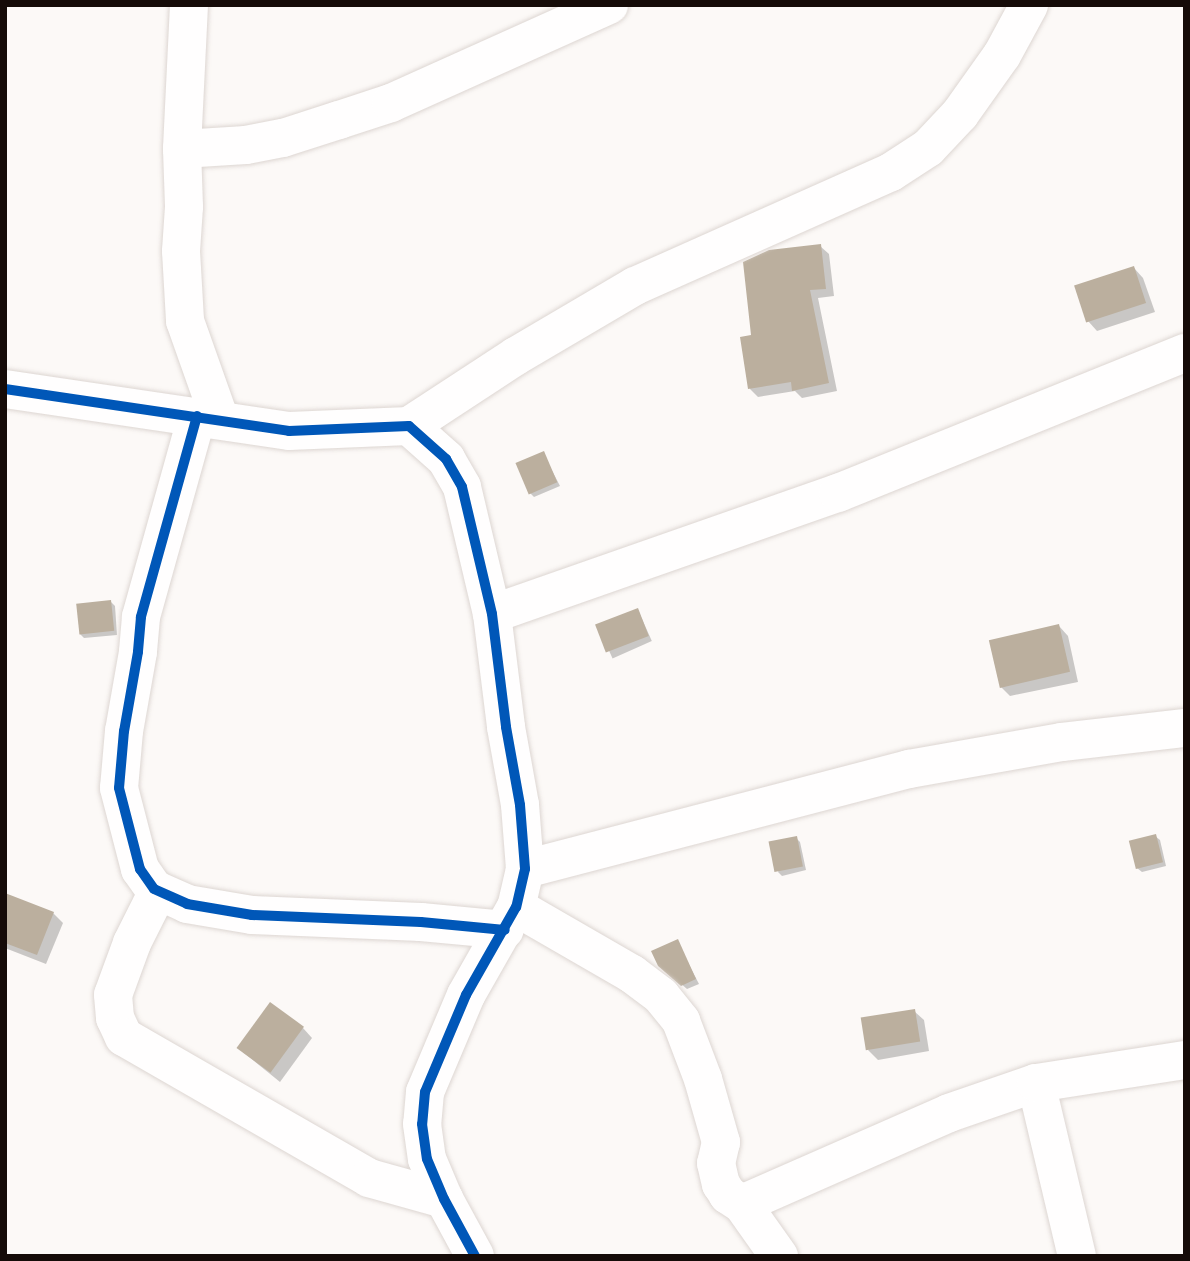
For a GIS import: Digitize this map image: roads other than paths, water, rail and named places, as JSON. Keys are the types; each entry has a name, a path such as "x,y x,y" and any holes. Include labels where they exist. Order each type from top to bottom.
{"street":[{"path":"189,5 182,149 184,207 181,251 185,321 209,418 141,617 119,788 140,869 158,891 187,904 252,915 421,922 510,919 632,974 661,996 681,1021 703,1079 721,1142 716,1163 720,1184 728,1195 742,1204 779,1256"},
{"path":"182,149 246,145 283,138 391,103 609,5"},
{"path":"5,388 289,431 409,426 516,356 635,286 891,172 928,148 960,114 988,75 1029,5"},
{"path":"492,614 838,492 1185,353"},
{"path":"409,426 446,459 462,487 492,614 506,727 520,805 525,869 510,919 466,995 425,1092 422,1124 428,1159 444,1199 475,1256"},
{"path":"525,869 909,769 1062,742 1185,729"},
{"path":"158,891 132,943 113,995 115,1018 124,1037 369,1178 444,1199"},
{"path":"742,1204 949,1113 1036,1083 1185,1060"},
{"path":"1036,1083 1077,1256"}]}
